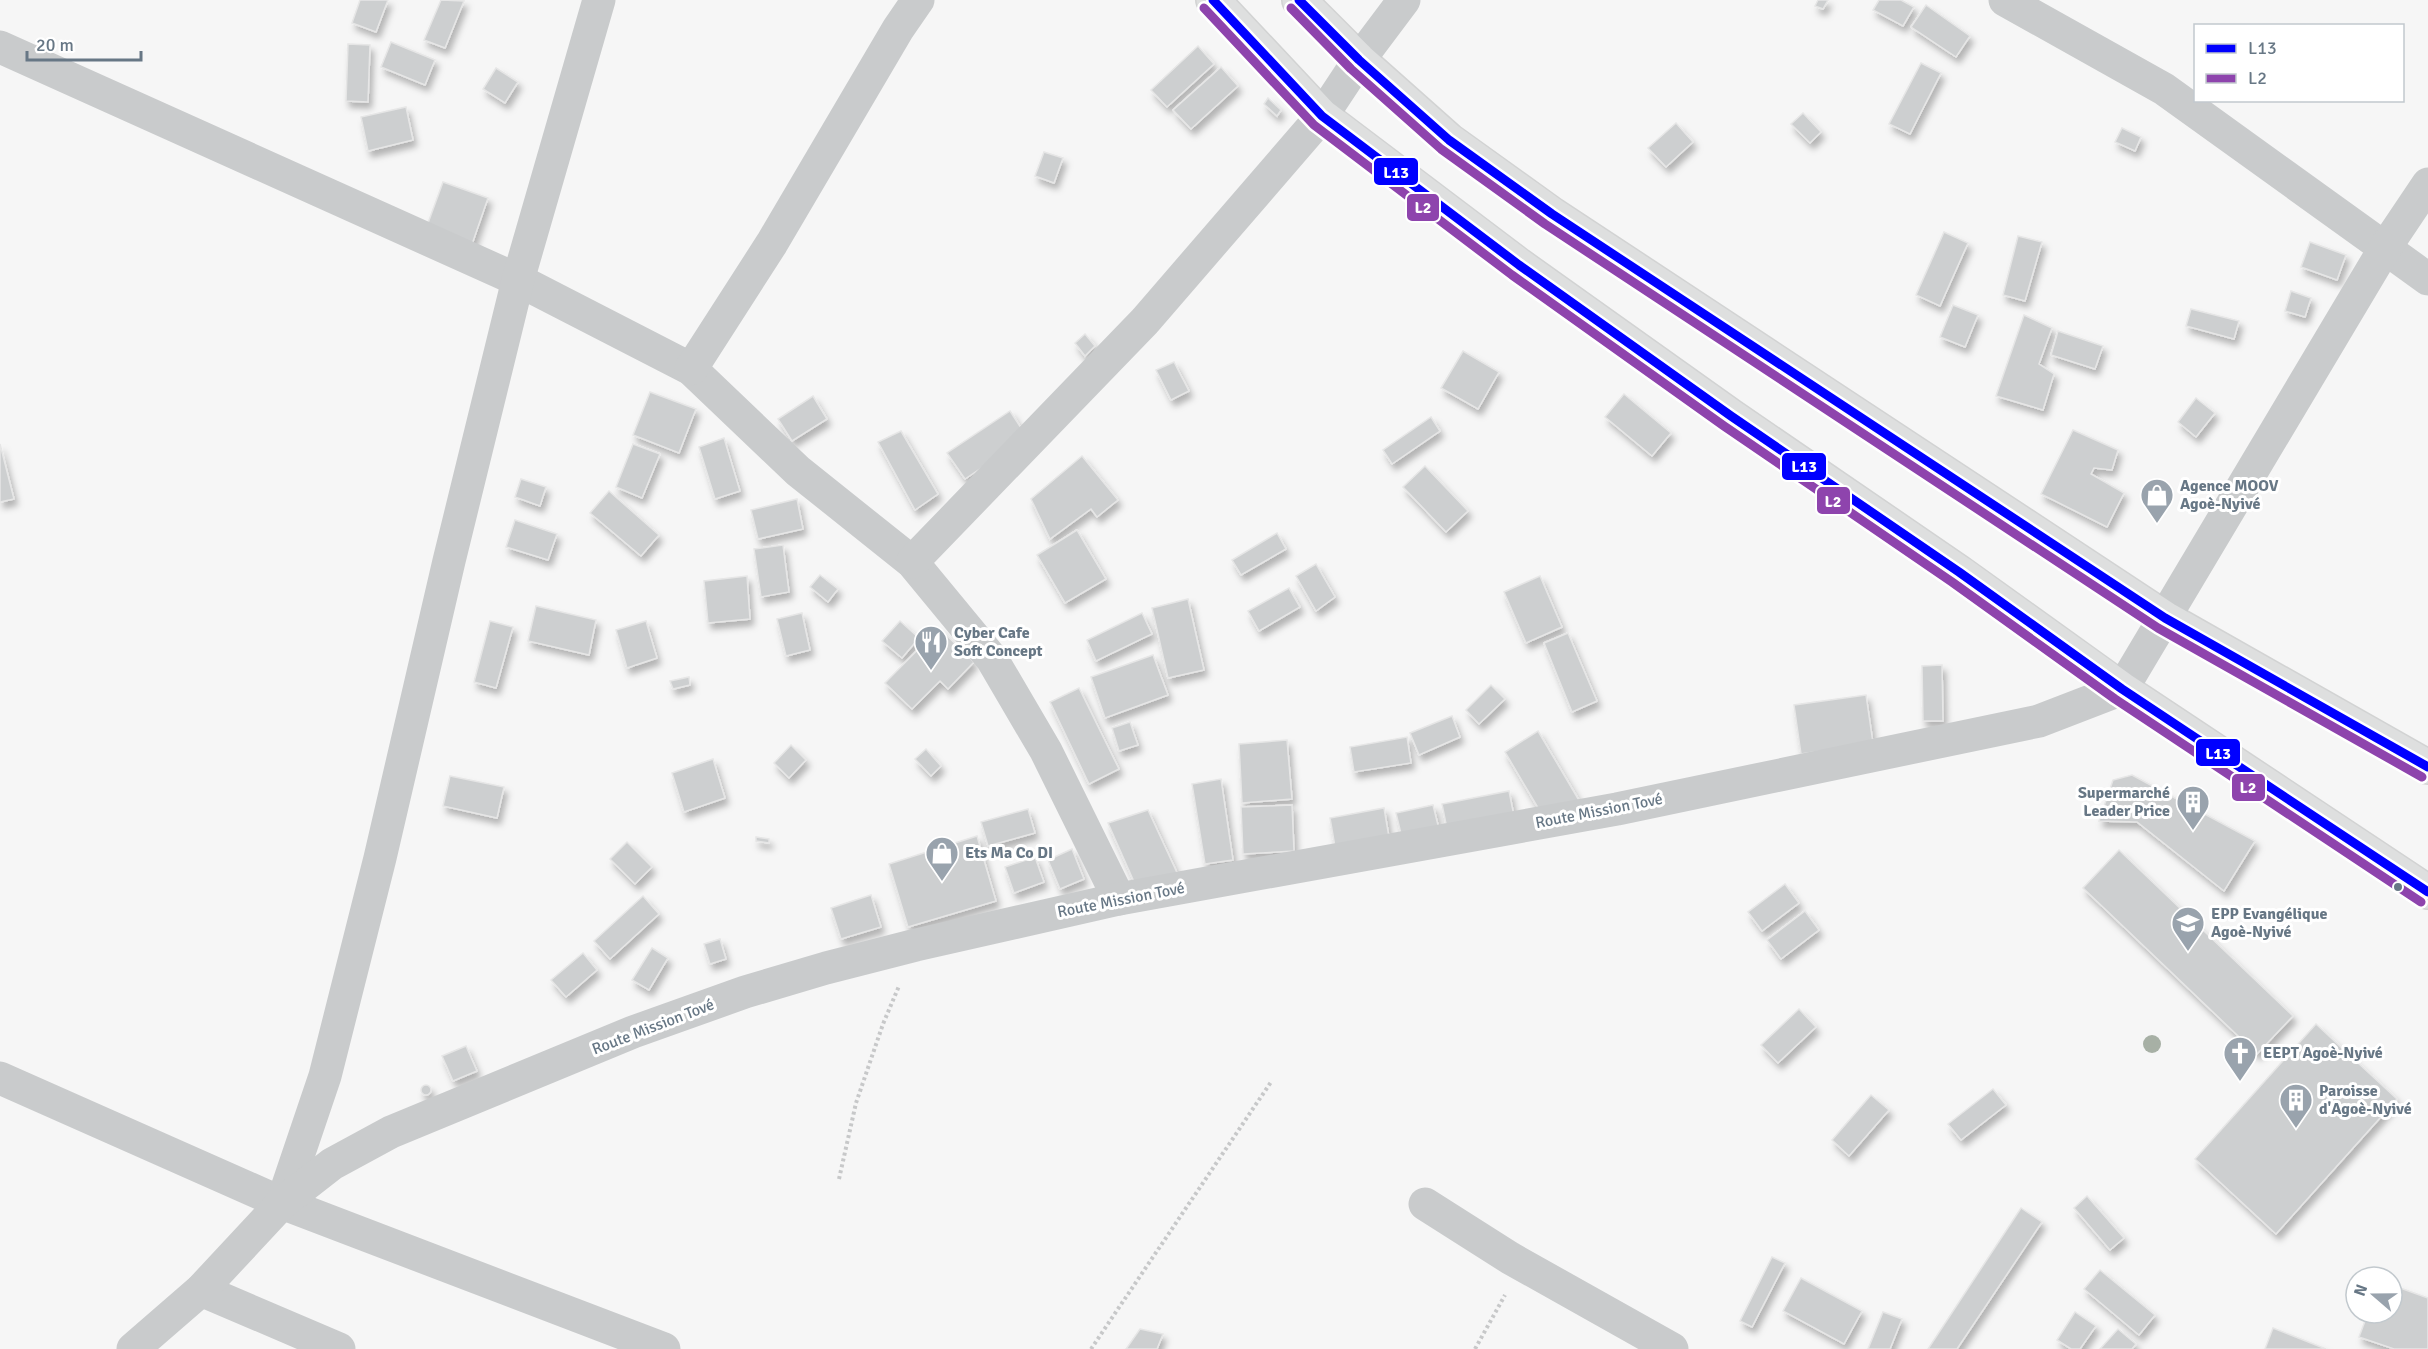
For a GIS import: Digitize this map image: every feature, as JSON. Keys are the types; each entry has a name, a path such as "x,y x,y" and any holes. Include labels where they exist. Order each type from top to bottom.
{"highway":[{"path":"1213,0 1322,116 1519,264 1731,416 1959,572 2122,689 2428,892"},
{"path":"1299,0 1359,60 1449,140 1552,214 2165,618 2428,767"}],"street":[{"path":"282,1203 328,1064 518,280 599,0"},
{"path":"691,369 772,243 898,29 918,0"},
{"path":"912,562 1146,321 1322,116 1359,60 1404,0"},
{"path":"2005,0 2164,89 2428,279"},
{"path":"0,47 518,280 691,369 798,471 912,562 992,659 1046,751 1119,899"},
{"path":"2122,689 2385,248 2428,184"},
{"name":"Route Mission Tové","path":"133,1349 201,1290 282,1203 332,1164 391,1132 622,1037 745,992 916,945 1119,899 1617,809 2028,723 2122,689"},
{"path":"0,1078 282,1203 664,1349"},
{"path":"1425,1204 1524,1266 1672,1349"},
{"path":"201,1290 339,1349"}],"path":[{"path":"839,1179 856,1103 883,1024 916,945"},
{"path":"1091,1349 1271,1082"},
{"path":"1475,1349 1492,1314 1524,1266"}],"building":[{"path":"360,0 388,0 376,32 352,23"},
{"path":"441,0 464,1 445,48 424,40"},
{"path":"1818,0 1828,0 1823,9 1815,6"},
{"path":"1879,0 1901,0 1914,7 1903,26 1873,10"},
{"path":"1926,5 1970,36 1956,57 1911,27"},
{"path":"391,42 435,60 425,85 381,67"},
{"path":"348,44 370,45 368,102 346,101"},
{"path":"1198,46 1214,64 1167,107 1151,90"},
{"path":"1921,63 1941,73 1910,134 1889,124"},
{"path":"1221,67 1238,86 1191,129 1173,110"},
{"path":"496,68 518,82 505,103 483,89"},
{"path":"1268,98 1281,110 1277,116 1264,104"},
{"path":"406,107 413,140 368,151 361,117"},
{"path":"1803,113 1821,132 1810,143 1791,124"},
{"path":"1676,123 1693,142 1666,167 1648,148"},
{"path":"2122,128 2141,137 2135,151 2115,142"},
{"path":"1044,152 1063,158 1054,183 1035,176"},
{"path":"443,182 488,198 470,250 424,234"},
{"path":"1944,232 1968,243 1940,306 1916,295"},
{"path":"2018,236 2042,242 2025,301 2003,295"},
{"path":"2310,242 2346,255 2337,280 2301,267"},
{"path":"2291,291 2311,298 2305,317 2285,311"},
{"path":"1953,305 1978,315 1965,347 1940,337"},
{"path":"2191,309 2239,321 2234,339 2186,326"},
{"path":"2024,315 2052,328 2039,364 2054,374 2043,410 1996,396"},
{"path":"2058,331 2103,346 2095,369 2051,355"},
{"path":"1085,334 1095,346 1085,356 1075,343"},
{"path":"1463,351 1499,372 1478,409 1441,388"},
{"path":"1174,362 1189,391 1171,400 1156,370"},
{"path":"650,392 696,409 679,453 633,435"},
{"path":"1624,394 1671,433 1652,456 1605,417"},
{"path":"813,396 827,419 792,441 778,419"},
{"path":"2196,398 2215,413 2196,437 2178,422"},
{"path":"1010,411 1027,437 965,479 947,453"},
{"path":"1431,417 1440,431 1392,464 1383,450"},
{"path":"2073,430 2118,450 2112,470 2094,468 2091,474 2124,493 2107,527 2041,494"},
{"path":"901,431 938,494 915,510 878,442"},
{"path":"724,438 740,491 715,499 699,447"},
{"path":"0,444 14,499 0,502"},
{"path":"633,444 660,454 642,498 616,487"},
{"path":"1082,456 1118,500 1097,517 1091,509 1050,539 1031,499"},
{"path":"1425,466 1468,511 1446,532 1403,487"},
{"path":"521,479 546,487 540,506 515,497"},
{"path":"609,491 659,535 641,556 590,513"},
{"path":"797,499 803,529 758,539 751,510"},
{"path":"515,520 557,534 548,560 506,547"},
{"path":"1077,530 1106,579 1065,603 1037,555"},
{"path":"1277,533 1286,549 1241,575 1232,560"},
{"path":"783,545 789,592 761,597 754,549"},
{"path":"1316,564 1335,597 1316,611 1296,576"},
{"path":"820,575 838,589 828,602 810,587"},
{"path":"747,576 750,619 708,623 704,581"},
{"path":"1540,576 1562,627 1526,643 1504,592"},
{"path":"1289,588 1300,607 1259,631 1248,611"},
{"path":"1188,599 1204,670 1168,678 1152,608"},
{"path":"536,606 596,620 589,655 528,641"},
{"path":"802,613 810,650 786,656 777,619"},
{"path":"1142,613 1152,634 1096,661 1087,640"},
{"path":"490,621 513,627 496,688 474,682"},
{"path":"646,621 657,658 627,668 616,630"},
{"path":"900,621 919,638 902,658 882,641"},
{"name":"Cyber Cafe Soft Concept","path":"939,628 974,662 948,689 940,681 912,709 885,683"},
{"path":"1568,633 1597,701 1572,712 1544,643"},
{"path":"1153,655 1168,695 1105,718 1091,677"},
{"path":"1942,665 1943,721 1923,721 1922,666"},
{"path":"689,677 690,685 673,689 670,681"},
{"path":"1491,685 1505,699 1479,724 1466,710"},
{"path":"1079,688 1119,769 1089,784 1050,702"},
{"path":"1866,695 1873,743 1801,754 1794,705"},
{"path":"1452,716 1460,737 1419,755 1410,733"},
{"path":"1130,722 1138,745 1119,751 1112,728"},
{"path":"1538,731 1580,802 1544,818 1505,752"},
{"path":"1407,737 1411,763 1354,772 1350,747"},
{"path":"1287,740 1292,799 1242,803 1239,744"},
{"path":"791,745 806,760 789,778 774,763"},
{"path":"926,749 941,766 931,776 915,759"},
{"path":"713,759 725,798 684,812 672,773"},
{"name":"Supermarché Leader Price","path":"2132,775 2255,841 2224,891 2137,822 2099,821 2113,780"},
{"path":"450,776 504,787 497,818 443,806"},
{"path":"1221,779 1233,860 1205,864 1192,784"},
{"path":"1509,791 1515,821 1448,834 1442,804"},
{"path":"1292,805 1294,851 1243,854 1241,807"},
{"path":"1433,805 1439,829 1402,838 1396,813"},
{"path":"1384,808 1389,837 1335,847 1330,818"},
{"path":"1028,809 1035,833 988,846 981,822"},
{"path":"1148,810 1179,877 1135,884 1108,823"},
{"name":"Ets Ma Co DI","path":"977,836 996,901 908,927 889,864"},
{"path":"756,837 769,839 769,843 756,841"},
{"path":"627,842 652,867 635,884 610,859"},
{"path":"1072,849 1084,879 1060,889 1048,860"},
{"name":"EPP Evangélique Agoè-Nyivé","path":"2119,850 2293,1016 2257,1054 2083,888"},
{"path":"1035,857 1044,882 1014,893 1005,867"},
{"path":"1785,884 1799,903 1762,931 1748,912"},
{"path":"871,895 881,927 841,939 831,908"},
{"path":"643,896 659,914 610,959 594,941"},
{"path":"1805,911 1819,930 1781,959 1767,940"},
{"path":"720,939 726,959 710,964 704,944"},
{"path":"652,948 668,958 649,990 632,980"},
{"path":"583,953 597,970 566,997 551,980"},
{"path":"1799,1009 1816,1027 1778,1063 1761,1045"},
{"name":"Paroisse d'Agoè-Nyivé","path":"2316,1024 2397,1099 2276,1234 2195,1159"},
{"path":"466,1046 477,1071 453,1081 442,1056"},
{"path":"426,1085 430,1086 430,1094 426,1095 422,1094 421,1090 422,1086"},
{"path":"1993,1089 2006,1105 1961,1140 1948,1124"},
{"path":"1871,1095 1889,1110 1849,1156 1832,1140"},
{"path":"2087,1196 2124,1238 2110,1250 2074,1208"},
{"path":"2021,1208 2042,1222 1957,1349 1928,1349"},
{"path":"1772,1257 1785,1263 1752,1327 1740,1321"},
{"path":"2100,1270 2155,1315 2139,1335 2084,1289"},
{"path":"1801,1278 1862,1311 1844,1344 1783,1311"},
{"path":"2404,1289 2428,1298 2428,1349 2394,1349 2359,1337 2364,1325 2404,1325"},
{"path":"1883,1312 1902,1319 1890,1349 1868,1349"},
{"path":"2075,1312 2096,1326 2080,1349 2071,1349 2057,1340"},
{"path":"2273,1328 2326,1349 2265,1349"},
{"path":"1140,1329 1163,1334 1157,1349 1126,1349"},
{"path":"2118,1329 2136,1344 2132,1349 2100,1349"}],"transit line":[{"name":"L13","path":"1213,0 1322,116 1519,265 1731,416 1959,572 2122,689 2428,892"},
{"name":"L13","path":"1299,0 1359,60 1449,140 1552,214 2165,618 2428,767"},
{"name":"L2","path":"1204,8 1314,125 1512,275 1724,426 1952,582 2115,699 2421,902"},
{"name":"L2","path":"1291,8 1351,69 1441,149 1545,224 2158,628 2422,777"}],"place":[{"name":"Agence MOOV Agoè-Nyivé","path":"2157,524"},
{"name":"Cyber Cafe Soft Concept","path":"931,671"},
{"name":"Supermarché Leader Price","path":"2193,831"},
{"name":"Ets Ma Co DI","path":"942,882"},
{"name":"EPP Evangélique Agoè-Nyivé","path":"2188,952"},
{"name":"EEPT Agoè-Nyivé","path":"2240,1082"},
{"name":"Paroisse d'Agoè-Nyivé","path":"2296,1129"}]}
